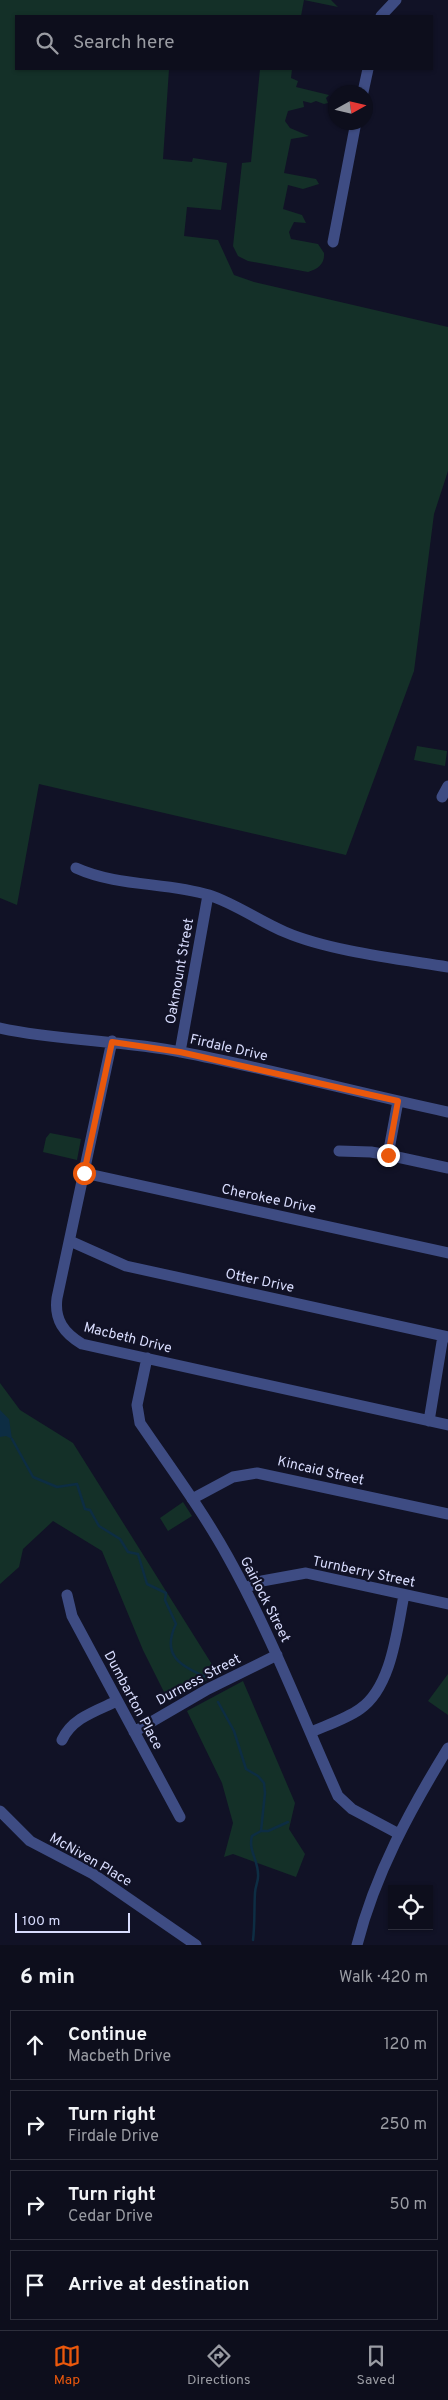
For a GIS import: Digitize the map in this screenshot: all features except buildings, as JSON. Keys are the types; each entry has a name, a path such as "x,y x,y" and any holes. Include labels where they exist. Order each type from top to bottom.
{"street":[{"path":"382,15 396,0"},
{"path":"365,85 368,70"},
{"path":"333,242 354,130"},
{"path":"442,797 448,786"},
{"path":"76,868 97,876 208,895 239,907 300,938 332,946 448,966"},
{"name":"Oakmount Street","path":"180,1052 208,895"},
{"name":"Firdale Drive","path":"0,1028 29,1035 112,1042 180,1052 448,1112"},
{"name":"Macbeth Drive","path":"112,1042 56,1310 58,1320 71,1337 82,1344 448,1425"},
{"path":"388,1155 398,1101"},
{"path":"339,1151 371,1152 448,1168"},
{"name":"Cherokee Drive","path":"84,1173 448,1253"},
{"name":"Otter Drive","path":"70,1241 126,1266 446,1336"},
{"path":"429,1421 446,1336"},
{"name":"Gairlock Street","path":"147,1358 137,1406 140,1423 192,1499 245,1588 277,1655 338,1796 345,1804 399,1834"},
{"name":"Kincaid Street","path":"192,1499 233,1476 257,1472 448,1514"},
{"name":"Turnberry Street","path":"245,1588 262,1581 306,1573 448,1604"},
{"name":"Dumbarton Place","path":"67,1595 72,1616 180,1817"},
{"path":"311,1732 360,1709 375,1694 386,1673 404,1595"},
{"name":"Durness Street","path":"134,1732 208,1689 277,1655"},
{"path":"62,1740 66,1731 78,1720 117,1701"},
{"path":"357,1945 373,1895 399,1834 448,1748"},
{"name":"McNiven Place","path":"0,1811 30,1841 93,1874 196,1945"}],"green space":[{"path":"0,0 304,0 301,15 15,15 15,70 169,70 163,159 192,162 193,158 227,163 221,210 187,207 184,236 218,240 234,275 254,282 448,327 448,471 434,514 414,671 346,855 39,784 17,905 0,898"},
{"path":"304,0 331,0 338,7"},
{"path":"260,70 292,70 291,78 298,81 296,87 328,95 326,98 328,103 324,104 316,101 311,103 303,101 304,107 288,111 285,121 290,128 309,136 291,139 284,173 316,179 319,184 303,189 288,185 283,209 302,215 306,223 294,222 289,232 291,239 318,244 324,253 320,266 308,272 248,261 238,256 233,246 242,163 251,162"},
{"path":"417,746 447,751 445,766 414,760"},
{"path":"50,1133 81,1139 77,1160 43,1152 46,1138"},
{"path":"0,1383 20,1410 73,1443 218,1674 169,1702 143,1650 102,1551 53,1521 23,1549 19,1567 0,1584"},
{"path":"183,1502 192,1516 168,1531 160,1518"},
{"path":"448,1674 448,1715 428,1701"},
{"path":"243,1681 295,1803 289,1829 305,1854 296,1877 233,1854 224,1857 233,1823 222,1783 187,1711"}],"water":[{"path":"0,1410 9,1419 12,1439 6,1436 0,1437"}],"waterway":[{"path":"12,1439 33,1477 57,1487 77,1484 85,1509 90,1510 99,1526 120,1539 128,1552 138,1554 147,1584 166,1593 165,1600 176,1624 172,1635 172,1651 181,1664 206,1677"},
{"path":"218,1702 234,1731 246,1769 258,1776 264,1783 265,1793 261,1831 252,1836 251,1841 258,1869 255,1890 253,1940"},
{"path":"261,1831 268,1831 288,1822"}],"route":[{"path":"84,1173 112,1042 180,1052 398,1101 388,1155"}]}
